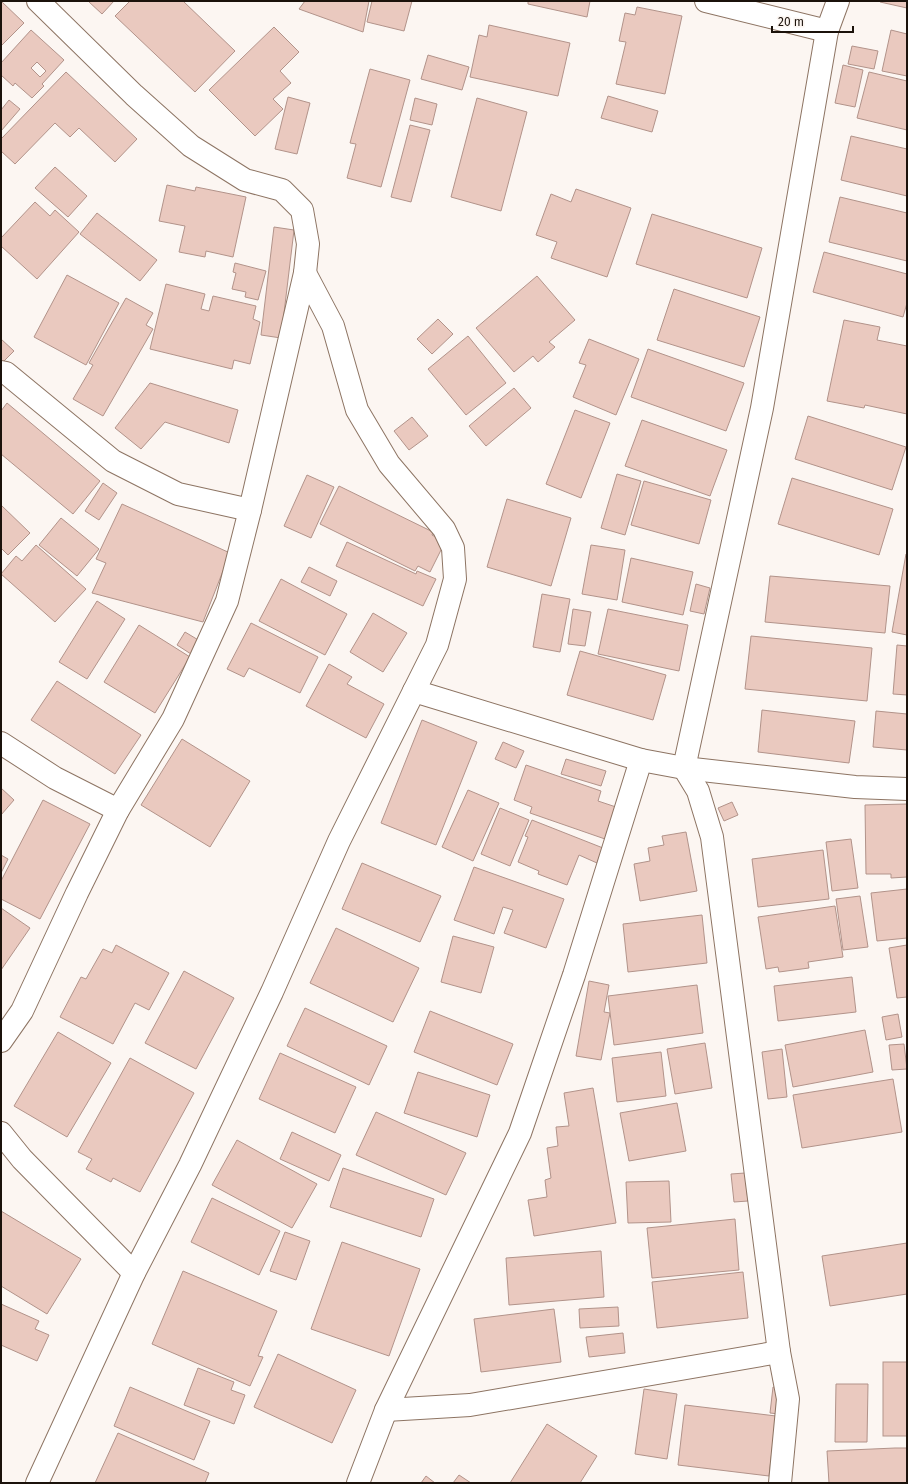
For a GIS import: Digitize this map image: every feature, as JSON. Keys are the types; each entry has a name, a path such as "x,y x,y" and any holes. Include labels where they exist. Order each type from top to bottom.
{"street":[{"path":"1,1041 22,1011 77,892 118,810 173,719 227,600 250,510 305,273 308,244 302,210 282,190 245,180 191,146 134,95 38,1"},
{"path":"706,1 827,31"},
{"path":"780,1483 788,1399 780,1352 712,837 698,791 684,768 762,408 827,31 838,1"},
{"path":"37,1483 134,1273 194,1158 272,992 339,842 437,645 455,579 454,548 444,529 389,464 357,410 333,326 305,273"},
{"path":"1,372 6,373 113,461 178,494 250,510"},
{"path":"414,692 641,760 684,768 856,787 907,789"},
{"path":"1,743 55,778 118,810"},
{"path":"358,1483 386,1410 520,1134 574,975 641,760"},
{"path":"1,1133 22,1160 134,1273"},
{"path":"386,1410 470,1405 780,1352"}],"building":[{"path":"1,1 24,23 1,46"},
{"path":"88,1 114,1 102,14"},
{"path":"130,1 183,1 235,51 195,92 115,16"},
{"path":"305,1 369,1 363,32 299,9"},
{"path":"372,1 412,1 404,31 367,22"},
{"path":"528,1 590,1 587,17 528,4"},
{"path":"907,1 907,8 880,2"},
{"path":"637,7 682,16 665,94 616,84 626,42 619,41 625,13 635,15"},
{"path":"489,25 570,43 558,96 470,77 479,35 487,37"},
{"path":"274,27 299,52 280,71 291,83 273,99 283,109 255,136 209,90"},
{"path":"31,30 64,60 42,84 44,86 32,98 15,83 13,86 1,75 1,63","holes":["37,62 46,71 40,77 31,68"]},
{"path":"891,30 907,34 907,76 882,71"},
{"path":"852,46 878,51 874,69 848,64"},
{"path":"428,55 469,67 462,90 421,79"},
{"path":"843,65 863,70 855,107 835,103"},
{"path":"370,69 410,80 381,187 347,178 356,144 350,143"},
{"path":"66,72 137,139 115,162 79,128 70,137 55,123 15,164 1,151 1,139"},
{"path":"869,72 907,81 907,130 857,118"},
{"path":"608,96 658,111 652,132 601,118"},
{"path":"288,97 310,103 297,154 275,149"},
{"path":"415,98 437,104 432,125 410,120"},
{"path":"477,98 527,112 501,211 451,197"},
{"path":"9,100 20,109 1,131 1,110"},
{"path":"410,125 430,130 411,202 391,197"},
{"path":"851,136 907,149 907,196 841,180"},
{"path":"55,167 87,196 68,217 35,188"},
{"path":"167,185 195,191 196,187 246,197 233,257 206,251 205,257 179,252 185,226 159,221"},
{"path":"576,189 631,208 607,277 551,258 557,242 536,235 551,194 571,202"},
{"path":"840,197 907,213 907,261 829,242"},
{"path":"35,202 50,216 55,210 79,232 37,279 1,246 1,238"},
{"path":"97,213 157,260 140,281 80,234"},
{"path":"652,214 762,248 747,298 636,264"},
{"path":"274,227 294,230 281,338 261,335"},
{"path":"824,252 907,274 907,303 903,317 813,292"},
{"path":"235,263 266,271 258,300 245,297 246,292 232,289 236,273 233,272"},
{"path":"67,275 119,303 86,365 34,337"},
{"path":"537,276 575,320 549,342 555,347 538,362 533,356 514,372 476,328"},
{"path":"166,284 205,294 201,309 209,311 213,296 256,306 253,319 260,322 250,364 234,360 232,369 150,349"},
{"path":"674,289 760,317 744,367 657,340"},
{"path":"126,298 153,313 146,325 153,329 103,416 73,399 93,365 89,363"},
{"path":"438,319 453,334 432,354 417,339"},
{"path":"844,320 880,327 877,340 907,346 907,414 865,405 864,408 827,401"},
{"path":"468,336 506,383 466,415 428,369"},
{"path":"1,339 14,351 1,364"},
{"path":"589,339 639,359 616,415 573,397 586,365 579,363"},
{"path":"648,349 744,383 726,431 631,397"},
{"path":"150,383 238,410 229,443 165,422 141,449 115,428"},
{"path":"514,388 531,408 486,446 469,426"},
{"path":"7,403 100,481 73,514 1,454 1,411"},
{"path":"575,410 610,423 581,498 546,484"},
{"path":"808,416 906,447 892,490 795,459"},
{"path":"412,417 428,436 409,450 394,431"},
{"path":"642,420 727,450 710,496 625,466"},
{"path":"617,474 641,481 625,535 601,528"},
{"path":"307,475 334,487 311,538 284,526"},
{"path":"792,478 893,509 879,555 778,524"},
{"path":"644,481 711,500 699,544 631,525"},
{"path":"103,483 117,493 99,520 85,511"},
{"path":"339,486 433,532 432,535 445,542 430,572 418,566 415,571 320,524"},
{"path":"507,499 571,518 551,586 487,567"},
{"path":"122,504 230,553 203,622 92,593 106,563 96,559"},
{"path":"1,505 30,533 8,555 1,548"},
{"path":"61,518 99,549 77,576 39,545"},
{"path":"347,542 416,574 417,571 436,579 423,606 336,566"},
{"path":"36,545 86,589 55,622 1,574 16,556 22,561"},
{"path":"591,545 625,550 617,600 582,594"},
{"path":"907,554 907,635 892,632"},
{"path":"631,558 693,572 683,615 622,602"},
{"path":"309,567 337,581 330,596 301,582"},
{"path":"770,576 890,586 885,633 765,622"},
{"path":"281,579 347,614 325,655 259,621"},
{"path":"696,584 710,588 704,614 690,611"},
{"path":"542,594 570,599 560,652 533,647"},
{"path":"97,601 125,619 87,679 59,662"},
{"path":"573,609 591,612 585,646 568,644"},
{"path":"608,609 688,625 679,671 598,654"},
{"path":"373,613 407,633 383,672 350,652"},
{"path":"251,623 318,657 300,693 249,668 244,677 227,669"},
{"path":"139,625 190,657 155,713 104,682"},
{"path":"185,632 200,641 191,654 177,645"},
{"path":"751,636 872,648 867,701 745,689"},
{"path":"897,645 907,646 907,695 893,694"},
{"path":"580,651 666,675 653,720 567,695"},
{"path":"329,664 352,677 347,684 384,704 366,738 306,706"},
{"path":"57,681 141,735 115,774 31,720"},
{"path":"762,710 855,721 849,763 758,752"},
{"path":"876,711 907,714 907,750 873,747"},
{"path":"422,720 477,742 436,845 381,823"},
{"path":"182,739 250,781 210,847 141,805"},
{"path":"503,742 524,751 516,768 495,759"},
{"path":"566,759 606,771 601,786 561,774"},
{"path":"526,765 601,791 598,801 616,807 605,839 530,813 532,807 514,800"},
{"path":"1,788 14,800 1,815"},
{"path":"468,790 499,803 473,861 442,847"},
{"path":"43,800 90,824 40,919 1,899 1,881"},
{"path":"732,802 738,815 724,821 718,808"},
{"path":"907,804 907,877 891,878 891,874 866,874 865,805"},
{"path":"500,808 529,820 510,866 481,854"},
{"path":"532,820 603,848 597,863 579,855 567,885 538,874 539,871 518,862 528,837 525,836"},
{"path":"686,832 697,891 640,901 634,864 650,861 648,848 664,845 662,836"},
{"path":"851,839 858,888 832,891 826,842"},
{"path":"823,850 829,899 758,907 752,859"},
{"path":"1,855 8,859 1,873"},
{"path":"362,863 441,896 420,942 342,909"},
{"path":"474,867 564,899 546,948 504,933 513,910 503,907 494,934 454,920"},
{"path":"907,889 907,938 877,941 871,893"},
{"path":"860,896 868,947 843,950 836,899"},
{"path":"835,906 843,957 808,962 809,968 779,972 778,967 766,969 758,917"},
{"path":"1,908 30,928 1,970"},
{"path":"702,915 707,963 628,972 623,924"},
{"path":"336,928 419,968 393,1022 310,983"},
{"path":"453,936 494,947 481,993 441,982"},
{"path":"116,945 169,973 149,1010 135,1003 113,1044 60,1017 81,977 86,979 103,949 112,953"},
{"path":"907,945 907,997 897,998 889,948"},
{"path":"184,971 234,998 196,1069 145,1043"},
{"path":"852,977 856,1012 778,1021 774,986"},
{"path":"589,981 609,985 604,1012 610,1013 601,1060 576,1056"},
{"path":"697,985 703,1033 614,1045 608,996"},
{"path":"305,1008 387,1046 369,1085 287,1046"},
{"path":"430,1011 513,1044 497,1085 414,1052"},
{"path":"898,1014 902,1037 886,1040 882,1017"},
{"path":"865,1030 873,1072 793,1087 785,1045"},
{"path":"58,1032 111,1063 67,1137 14,1106"},
{"path":"705,1043 712,1088 675,1094 667,1049"},
{"path":"904,1044 907,1069 892,1070 889,1045"},
{"path":"782,1049 787,1097 768,1099 762,1052"},
{"path":"661,1052 666,1096 617,1102 612,1058"},
{"path":"280,1053 356,1087 335,1133 259,1099"},
{"path":"130,1058 194,1093 140,1192 113,1178 111,1182 86,1169 92,1159 78,1152"},
{"path":"418,1072 490,1095 477,1137 404,1113"},
{"path":"893,1079 902,1132 802,1148 793,1095"},
{"path":"593,1088 616,1223 534,1236 528,1200 547,1197 545,1180 551,1178 547,1148 558,1146 556,1127 569,1126 564,1093"},
{"path":"677,1103 686,1151 629,1161 620,1113"},
{"path":"376,1112 466,1153 446,1195 356,1155"},
{"path":"292,1132 341,1155 329,1181 280,1159"},
{"path":"237,1140 317,1184 292,1228 212,1185"},
{"path":"343,1168 434,1199 421,1237 330,1207"},
{"path":"745,1173 748,1201 734,1202 731,1174"},
{"path":"669,1181 671,1222 628,1223 626,1182"},
{"path":"212,1198 280,1231 259,1275 191,1242"},
{"path":"1,1211 81,1259 47,1314 1,1286"},
{"path":"735,1219 739,1270 652,1278 647,1228"},
{"path":"285,1232 310,1241 296,1280 270,1271"},
{"path":"342,1242 420,1269 389,1356 311,1329"},
{"path":"907,1243 907,1294 830,1306 822,1256"},
{"path":"601,1251 604,1297 509,1305 506,1258"},
{"path":"183,1271 277,1311 258,1356 263,1357 250,1386 152,1344"},
{"path":"743,1272 748,1318 657,1328 652,1282"},
{"path":"1,1304 39,1321 35,1329 49,1335 37,1361 1,1345"},
{"path":"618,1307 619,1326 580,1328 579,1309"},
{"path":"554,1309 561,1362 481,1372 474,1319"},
{"path":"623,1333 625,1353 589,1357 586,1337"},
{"path":"278,1354 356,1390 332,1443 254,1407"},
{"path":"883,1362 907,1362 907,1436 883,1436"},
{"path":"198,1368 234,1382 231,1390 245,1395 234,1424 184,1405"},
{"path":"836,1384 868,1384 867,1442 835,1442"},
{"path":"130,1387 210,1421 194,1460 114,1426"},
{"path":"773,1387 782,1388 779,1414 770,1413"},
{"path":"644,1389 677,1394 667,1459 635,1454"},
{"path":"685,1405 776,1416 769,1476 678,1465"},
{"path":"547,1424 597,1456 580,1483 510,1483"},
{"path":"118,1433 209,1473 205,1483 95,1483"},
{"path":"907,1448 907,1483 829,1483 827,1451"},
{"path":"459,1475 471,1483 453,1483"},
{"path":"426,1476 435,1483 421,1483"}]}
